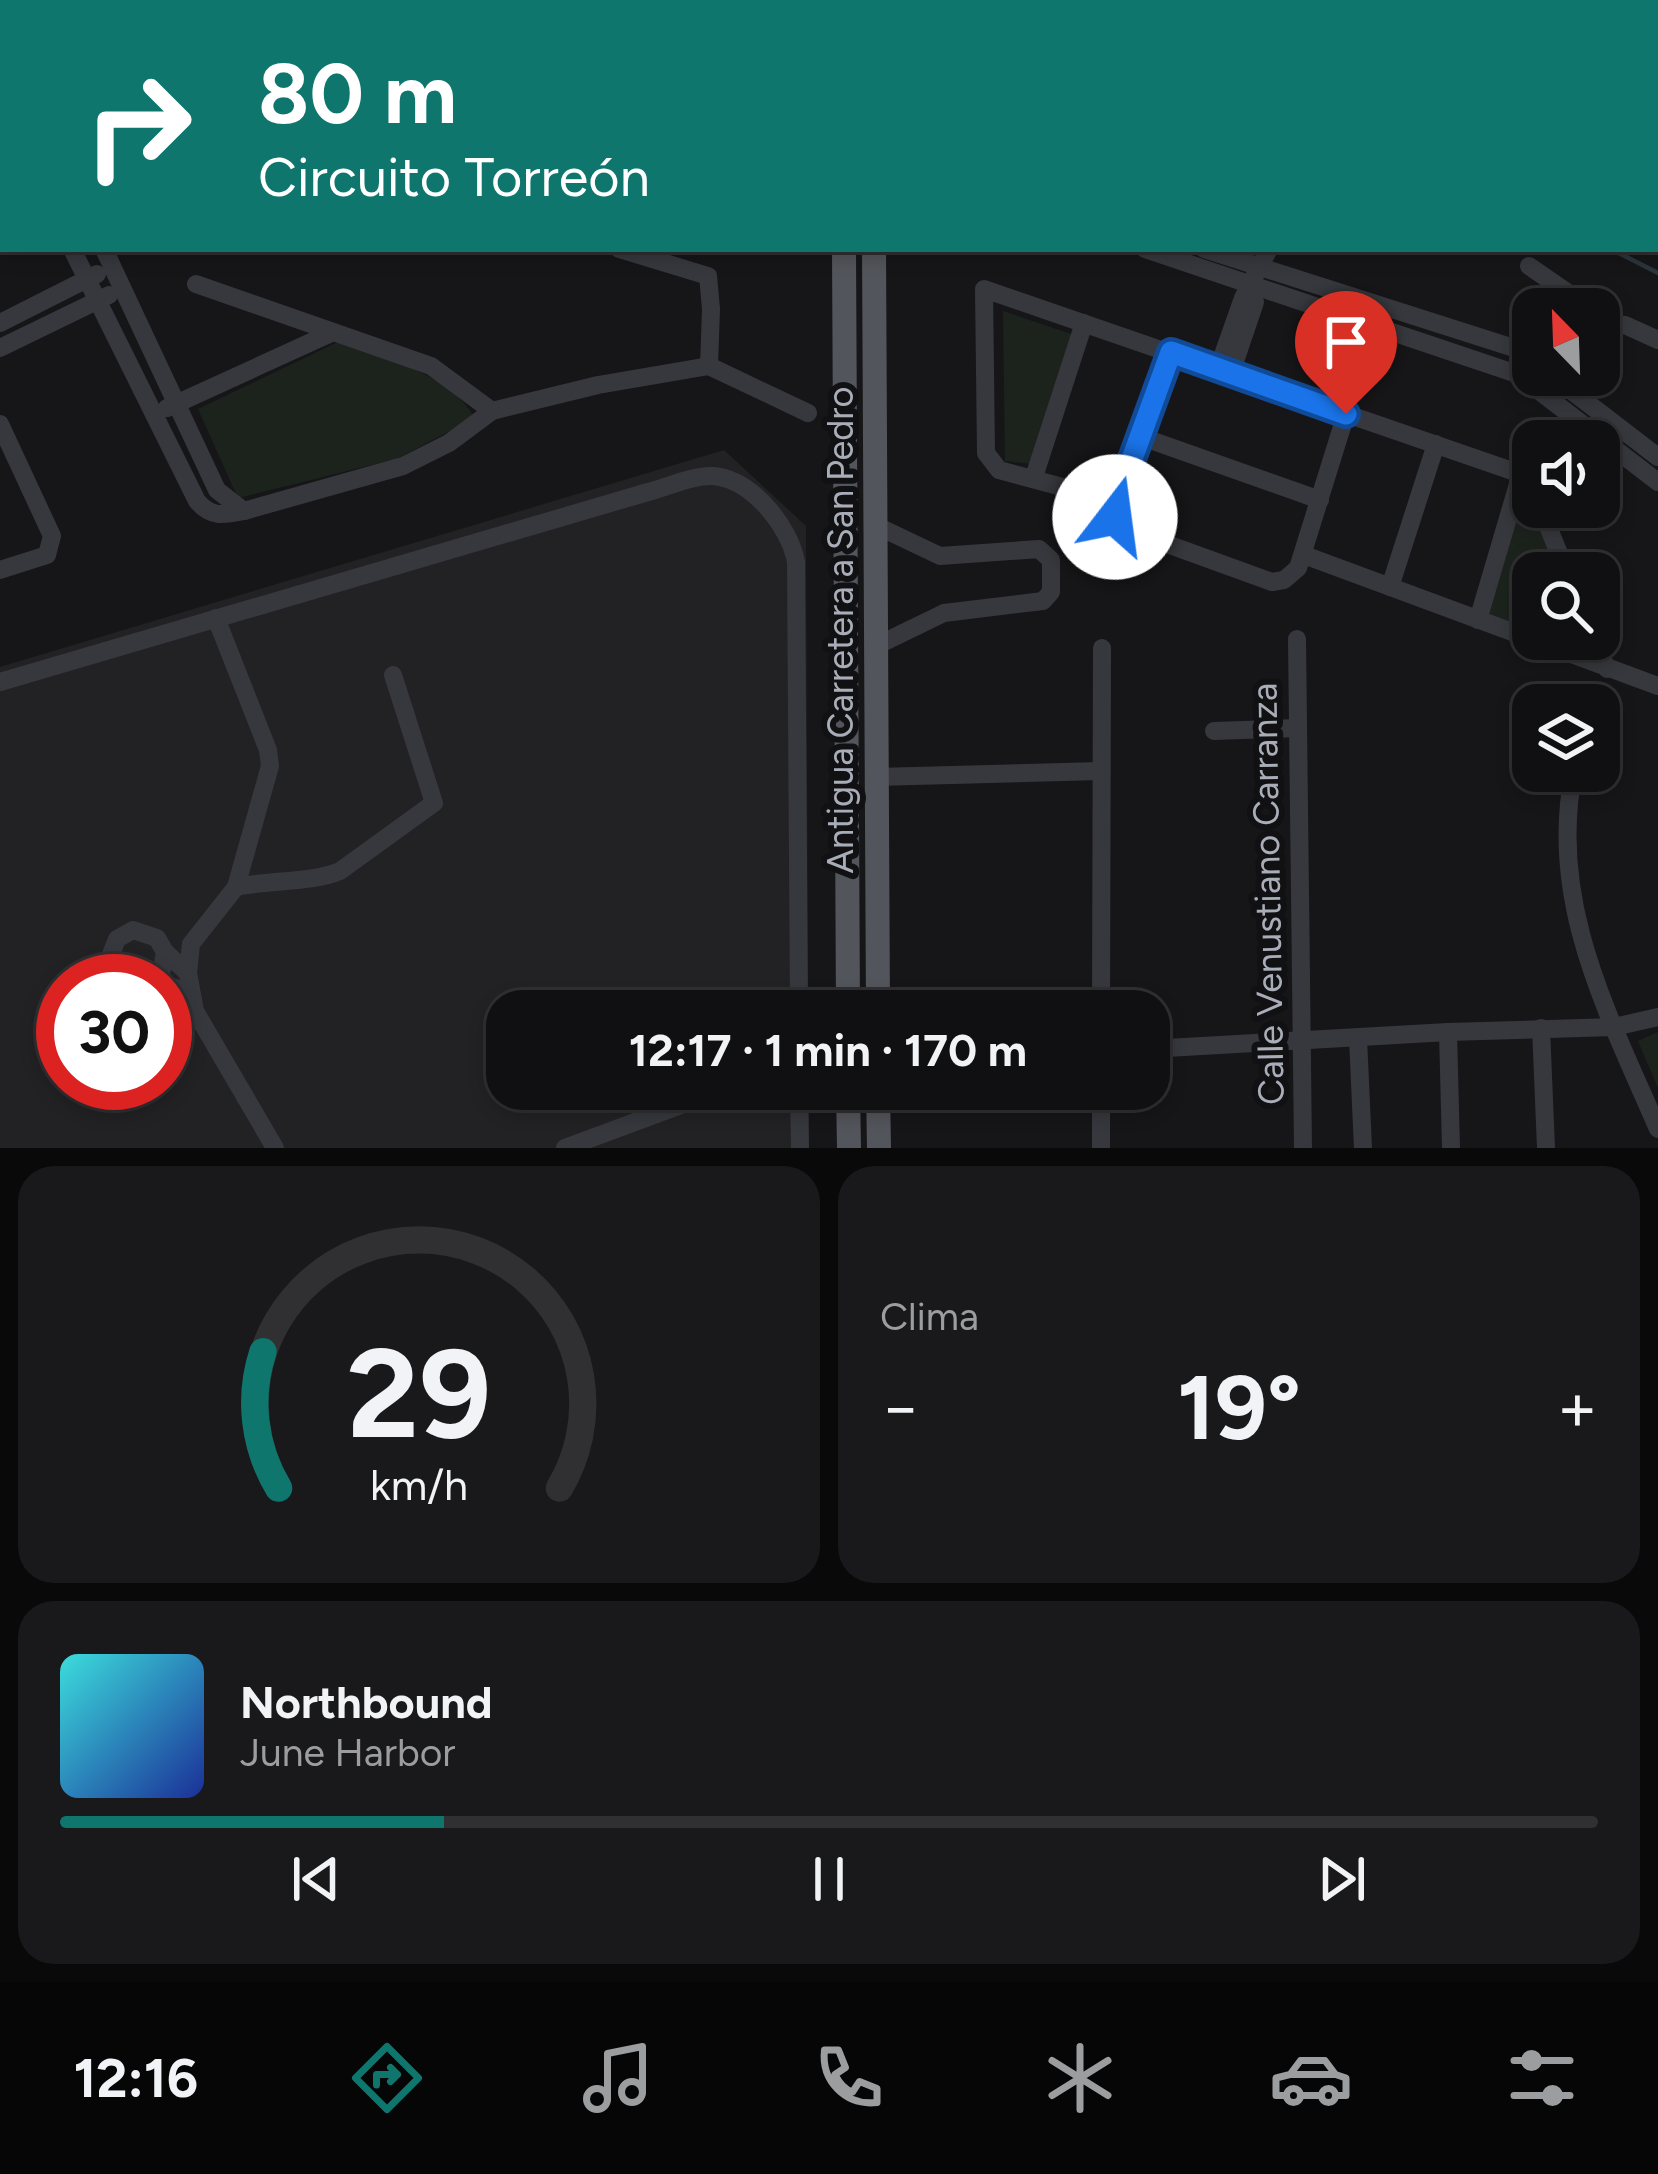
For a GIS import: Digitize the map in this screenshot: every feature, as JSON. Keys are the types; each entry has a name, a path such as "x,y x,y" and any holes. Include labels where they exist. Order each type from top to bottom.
{"main road":[{"name":"Antigua Carretera a San Pedro","path":"844,252 848,990"},
{"name":"Antigua Carretera a San Pedro","path":"874,252 878,990"},
{"path":"848,1110 849,1148"},
{"path":"878,1110 879,1148"}],"street":[{"path":"74,252 207,513 244,511 403,466 449,443 492,412 598,385 709,366 808,413"},
{"path":"629,252 708,276 709,366"},
{"path":"1156,252 1512,347"},
{"path":"1210,252 1256,276 1512,372"},
{"path":"1225,371 1255,302 1256,276 1268,252"},
{"path":"123,288 9,344 2,316 87,279 108,258 123,288 217,490 244,511"},
{"path":"1528,266 1560,288"},
{"path":"196,284 431,366 492,412"},
{"path":"1346,414 1304,555 1284,580 1272,582 1118,519 1092,495 999,470 986,453 984,290 1512,471"},
{"path":"1034,477 1084,322"},
{"path":"1620,324 1658,340"},
{"path":"156,413 332,333"},
{"path":"1118,519 1139,436 1171,352"},
{"path":"1545,396 1658,482"},
{"path":"1578,396 1658,457"},
{"path":"0,424 52,536 47,556 0,570"},
{"path":"1139,436 1320,500"},
{"path":"1390,587 1436,444"},
{"path":"0,682 710,476 734,482 775,518 792,542 796,562 799,990"},
{"path":"1478,620 1512,505"},
{"path":"875,525 940,556 1039,549 1051,560 1051,592 1043,602 944,614 876,646"},
{"path":"1304,555 1658,686"},
{"path":"190,954 191,944 236,887 270,766 268,750 215,618"},
{"name":"Calle Venustiano Carranza","path":"1298,639 1303,1148"},
{"path":"1101,990 1102,648"},
{"path":"1603,660 1607,669"},
{"path":"236,887 288,878 324,878 340,872 434,803 393,675"},
{"path":"1214,730 1298,728"},
{"path":"877,777 1100,771"},
{"path":"1569,792 1565,850 1577,931 1658,1129"},
{"path":"111,954 124,933 142,930 169,954"},
{"path":"163,948 191,944"},
{"path":"163,948 163,954"},
{"path":"192,995 195,1011"},
{"path":"192,1007 275,1148"},
{"path":"1170,1048 1614,1027 1658,1017"},
{"path":"1541,1028 1546,1148"},
{"path":"1448,1032 1451,1148"},
{"path":"1358,1038 1363,1148"},
{"path":"565,1148 667,1110"},
{"path":"800,1110 800,1148"},
{"path":"1101,1110 1101,1148"}],"shaded area":[{"path":"1003,311 1077,336 1032,464 1005,461"},
{"path":"338,342 432,378 475,418 396,459 238,498 198,409"},
{"path":"724,450 806,526 808,990 486,990 486,1110 809,1110 809,1148 0,1148 0,667"},
{"path":"1512,524 1512,528 1539,528 1549,552 1512,552 1512,624 1487,615"},
{"path":"1658,1032 1658,1088 1638,1041"}],"waterway":[{"path":"1617,252 1658,273"}],"route":[{"path":"1115,517 1113,511 1171,352 1346,414"}]}
